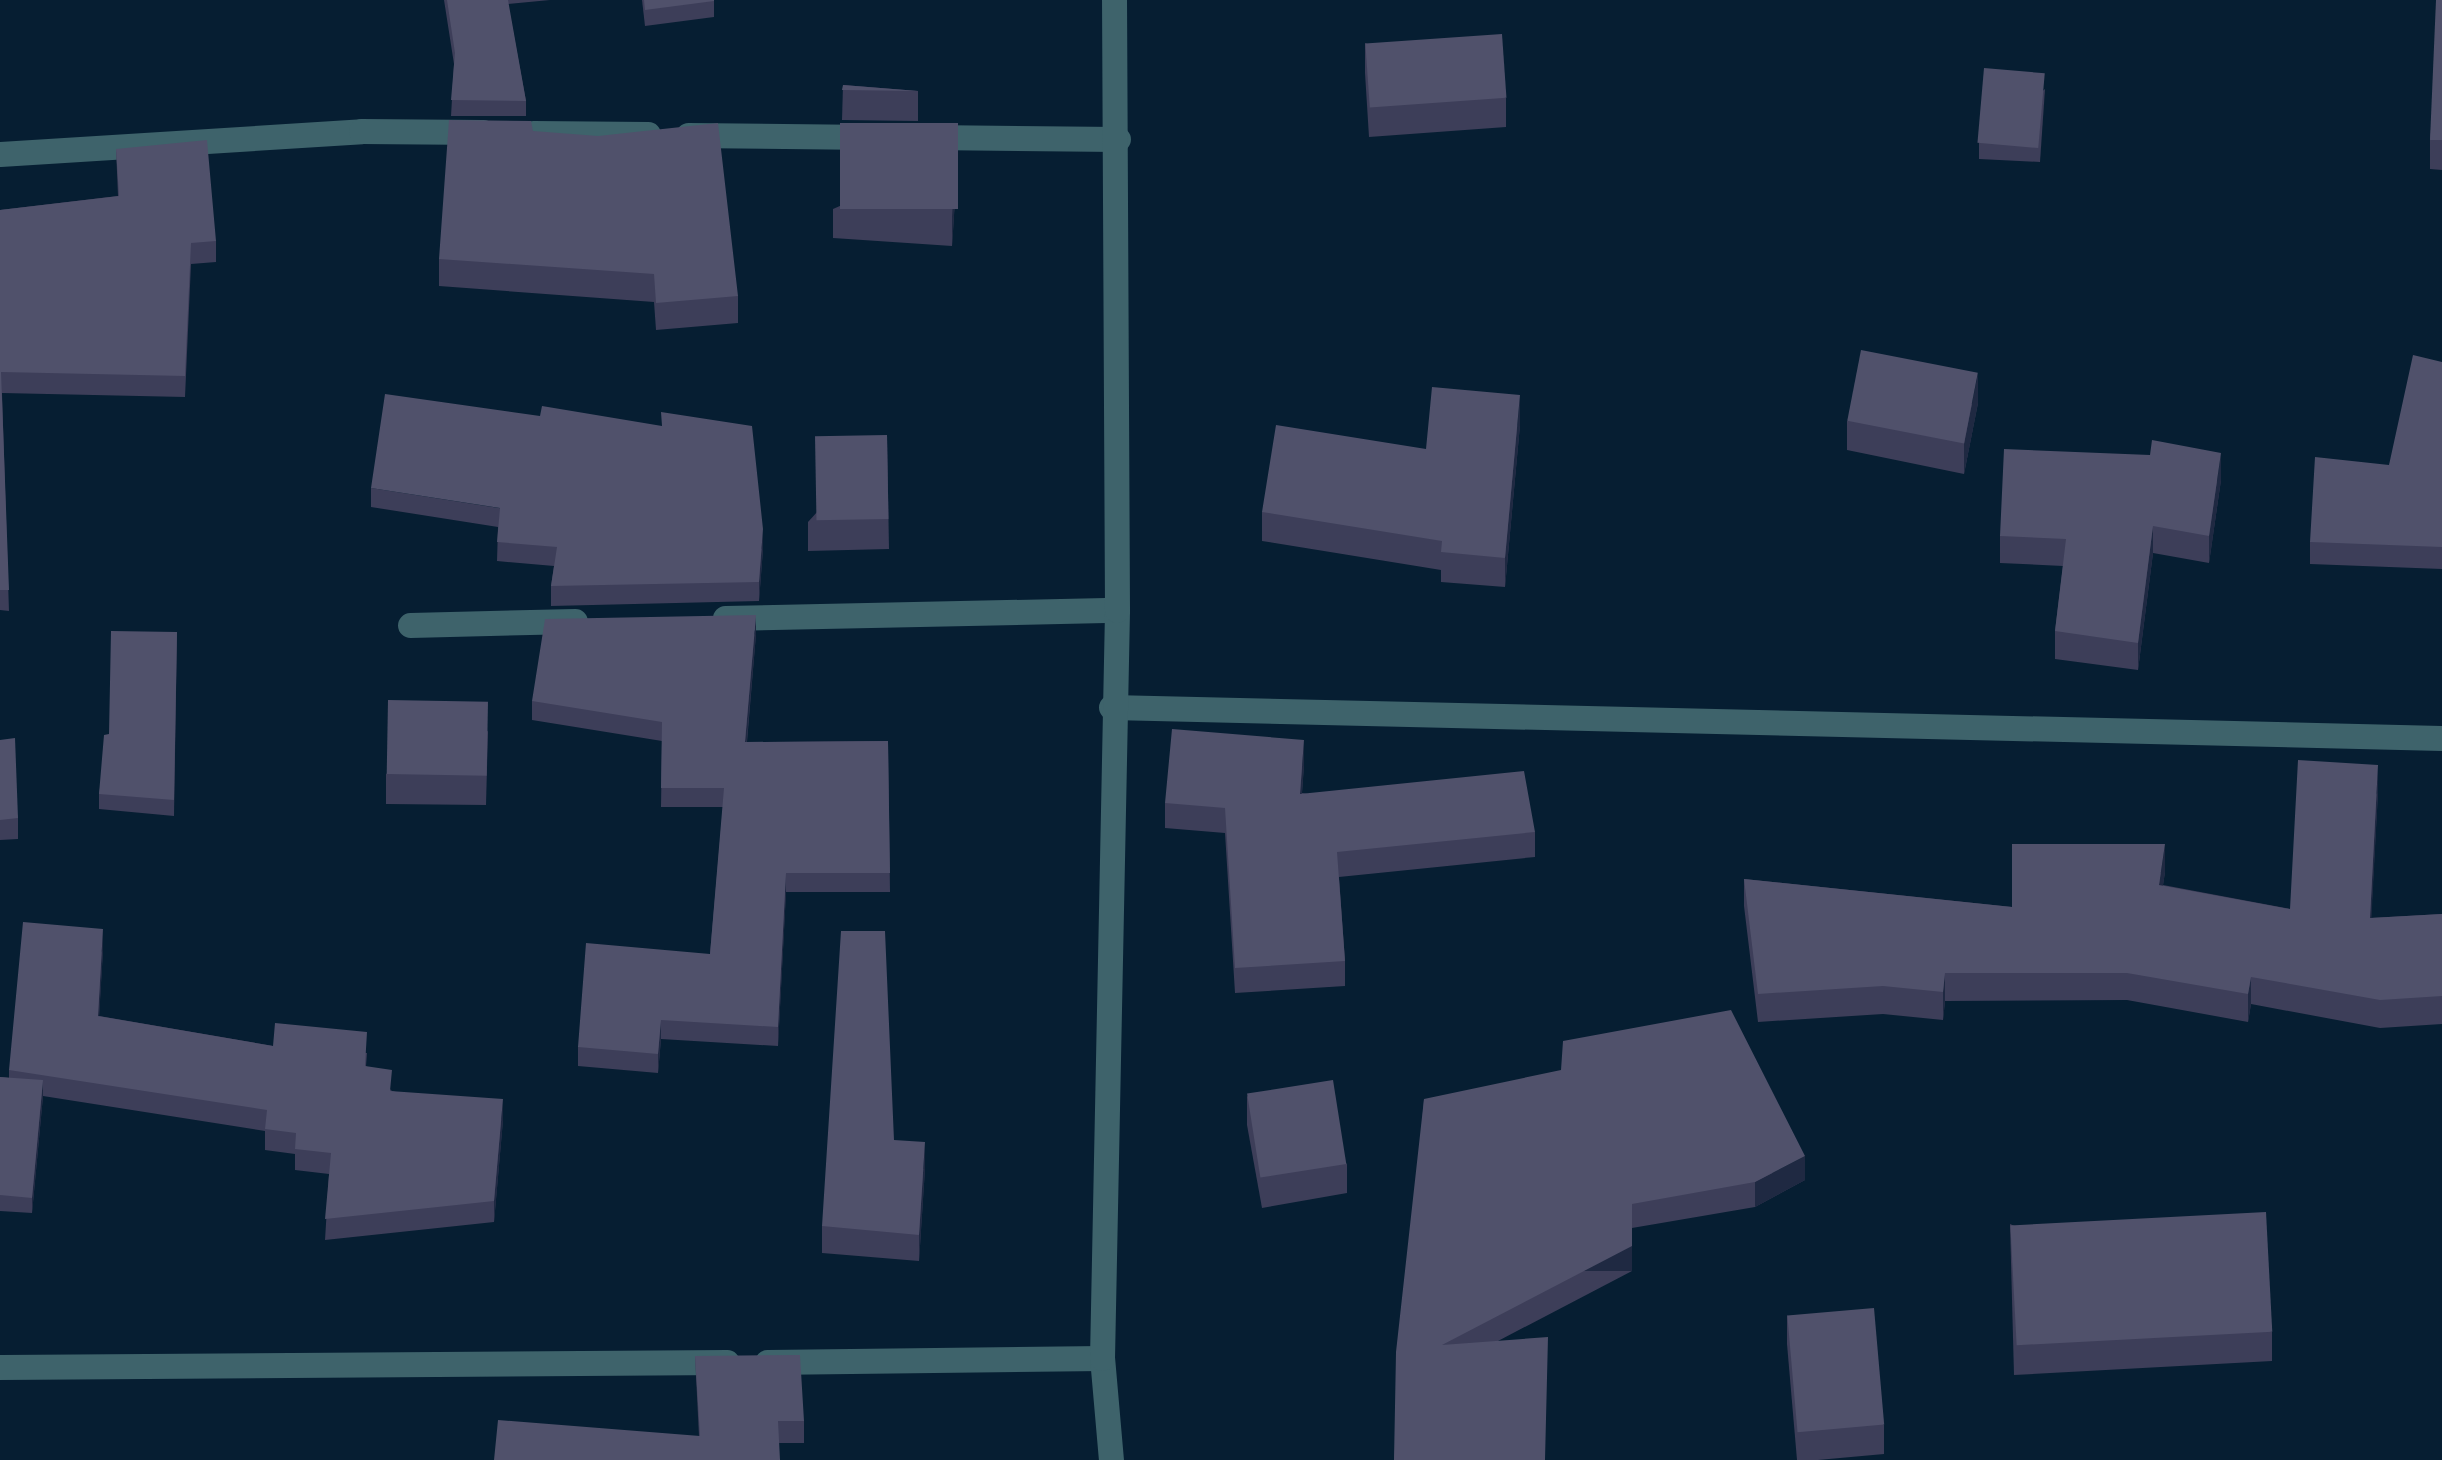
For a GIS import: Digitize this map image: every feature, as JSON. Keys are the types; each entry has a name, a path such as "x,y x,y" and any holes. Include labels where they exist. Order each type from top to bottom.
{"street":[{"path":"1111,1460 1102,1358 1111,707 1116,610 1118,139 1114,0"},
{"path":"0,154 360,131 1118,139"},
{"path":"705,618 1116,610"},
{"path":"410,625 606,621"},
{"path":"1111,707 2442,738"},
{"path":"0,1368 1102,1358"}],"building":[{"path":"447,0 508,0 526,101 451,100 455,53"},
{"path":"644,0 714,0 714,1 645,10"},
{"path":"2436,0 2442,0 2442,140 2430,140"},
{"path":"1502,34 1506,98 1370,107 1365,44"},
{"path":"1984,68 2045,73 2038,148 1977,143"},
{"path":"843,85 918,91 842,90"},
{"path":"449,120 531,121 533,131 598,136 718,123 738,296 656,303 654,274 439,259"},
{"path":"840,123 958,123 958,209 840,209"},
{"path":"207,140 216,241 191,243 185,376 1,372 9,590 0,590 0,210 119,196 116,149"},
{"path":"1861,350 1978,373 1964,443 1847,421"},
{"path":"2413,355 2442,362 2442,547 2310,542 2315,457 2389,465"},
{"path":"1432,387 1520,395 1505,558 1441,552 1442,541 1262,512 1276,425 1426,449"},
{"path":"385,394 540,416 542,406 662,426 661,412 752,426 763,529 759,582 551,586 557,547 497,542 500,508 371,488"},
{"path":"887,435 888,519 816,520 815,436"},
{"path":"2152,440 2221,453 2209,536 2153,526 2138,643 2055,631 2066,539 2000,536 2004,449 2150,455"},
{"path":"756,615 745,742 888,741 890,873 786,873 778,1027 661,1020 658,1054 578,1047 586,943 710,954 724,788 661,788 662,722 532,701 545,619"},
{"path":"111,631 177,632 174,800 99,794 104,735 109,734"},
{"path":"388,700 488,702 487,776 387,774"},
{"path":"1172,729 1304,740 1300,794 1524,771 1535,832 1337,852 1345,961 1235,968 1225,808 1165,803"},
{"path":"15,738 18,818 0,820 0,740"},
{"path":"2298,760 2378,765 2370,918 2442,914 2442,996 2380,1000 2251,977 2248,994 2127,973 1945,973 1943,992 1883,986 1758,994 1744,879 2012,907 2012,844 2165,844 2159,885 2290,909"},
{"path":"23,922 103,929 98,1016 273,1046 275,1023 367,1032 365,1066 392,1070 390,1091 503,1099 494,1201 325,1219 331,1153 295,1149 296,1133 265,1129 267,1110 9,1070"},
{"path":"841,931 885,931 894,1140 925,1142 919,1235 822,1226"},
{"path":"1731,1010 1805,1156 1755,1182 1632,1204 1632,1246 1442,1345 1548,1337 1545,1460 1394,1460 1396,1352 1424,1099 1561,1070 1563,1041"},
{"path":"0,1077 43,1080 32,1198 0,1195"},
{"path":"1333,1080 1346,1164 1260,1178 1247,1094"},
{"path":"2266,1212 2272,1332 2017,1345 2010,1225"},
{"path":"1874,1308 1884,1425 1798,1432 1787,1316"},
{"path":"800,1355 804,1421 778,1421 780,1460 494,1460 498,1420 700,1436 695,1356"}]}
